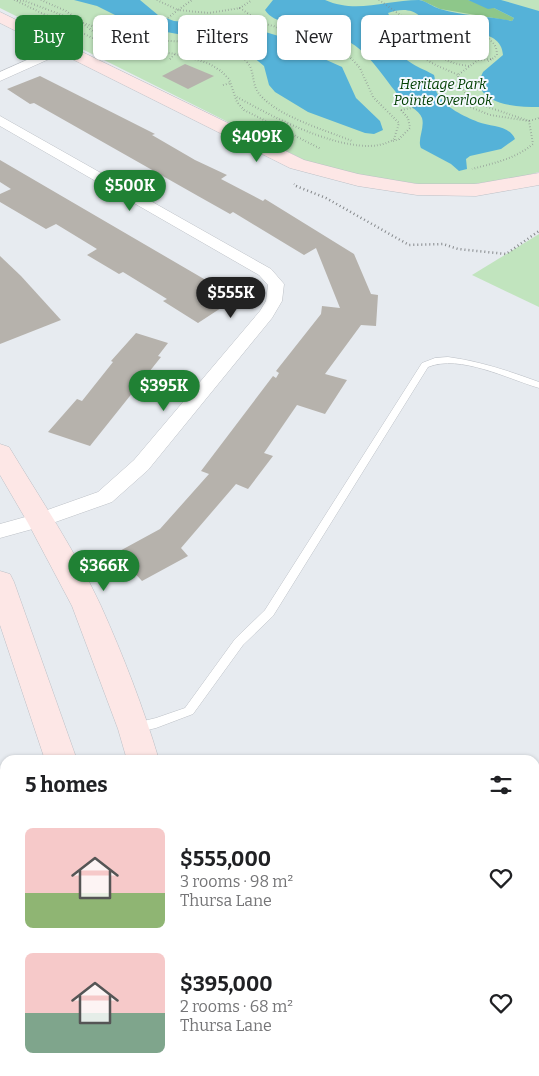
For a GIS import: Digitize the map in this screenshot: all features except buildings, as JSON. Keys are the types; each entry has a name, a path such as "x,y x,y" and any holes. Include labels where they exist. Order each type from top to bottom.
{"street":[{"path":"0,17 15,24"},
{"path":"83,58 297,164 342,178 376,186 424,191 471,192 513,186 539,179"},
{"path":"0,77 37,60"},
{"path":"0,120 265,272 276,284 274,301 266,314 141,465 105,497 40,520 0,531"},
{"path":"0,453 40,520 86,606 134,728 142,755"},
{"path":"0,582 60,755"}],"lane":[{"path":"134,728 156,723 189,711 239,642 269,613 425,365 430,361 440,359 466,363 539,385"}],"path":[{"path":"45,15 14,0 25,1 60,15"},
{"path":"42,0 70,15"},
{"path":"157,0 178,10 209,14 240,8 252,0"},
{"path":"168,17 192,0"},
{"path":"380,0 401,15"},
{"path":"240,8 269,26 320,39 348,55 360,68 373,97 399,123 398,132 390,142"},
{"path":"168,40 191,41 242,56 251,66 257,93 271,104 331,133 361,144"},
{"path":"488,61 497,55 498,48 489,40"},
{"path":"168,53 208,63 221,71 230,83 237,97 238,104 244,110 327,152"},
{"path":"170,59 176,54"},
{"path":"492,59 485,58 469,66 458,76 458,83 469,98 496,110 529,121"},
{"path":"427,60 458,76"},
{"path":"448,60 469,66"},
{"path":"223,85 230,83"},
{"path":"237,97 305,132 361,144 377,145 399,139 410,128 408,118 401,110 453,100 463,106 494,117 529,121 539,118"},
{"path":"477,172 466,172 526,151 533,144 529,121"}],"green space":[{"name":"Heritage Park Pointe Overlook","path":"0,0 539,0 539,172 521,177 474,184 419,184 337,172 304,160 104,60 168,60 168,15 93,15 93,54 83,50 83,15 15,16 0,8"},
{"path":"421,0 468,0 494,8 514,18 512,21 489,17 489,15 476,15 440,9"},
{"path":"539,234 539,307 472,275"}],"water":[{"path":"74,0 140,0 158,15 115,15 97,6"},
{"path":"273,0 325,0 348,6 360,6 419,0 437,8 467,15 418,15 401,10 388,13 389,15 361,15 361,51 351,44 351,15 277,15 277,20 265,10"},
{"path":"468,0 501,0 539,11 539,107 503,104 495,101 482,91 478,83 483,72 503,55 500,45 489,37 489,17 512,21 514,18 494,8 488,9"},
{"path":"168,19 178,21 178,34 168,32"},
{"path":"267,33 277,36 277,60 326,60 342,67 356,98 380,121 383,130 374,134 365,133 308,112 275,92 269,85 264,66 257,60 267,60"},
{"path":"370,60 407,60 434,75 436,91 440,98 455,111 483,124 509,131 515,139 501,149 470,156 466,159 467,169 459,171 451,164 421,148 422,118 400,97"}]}
